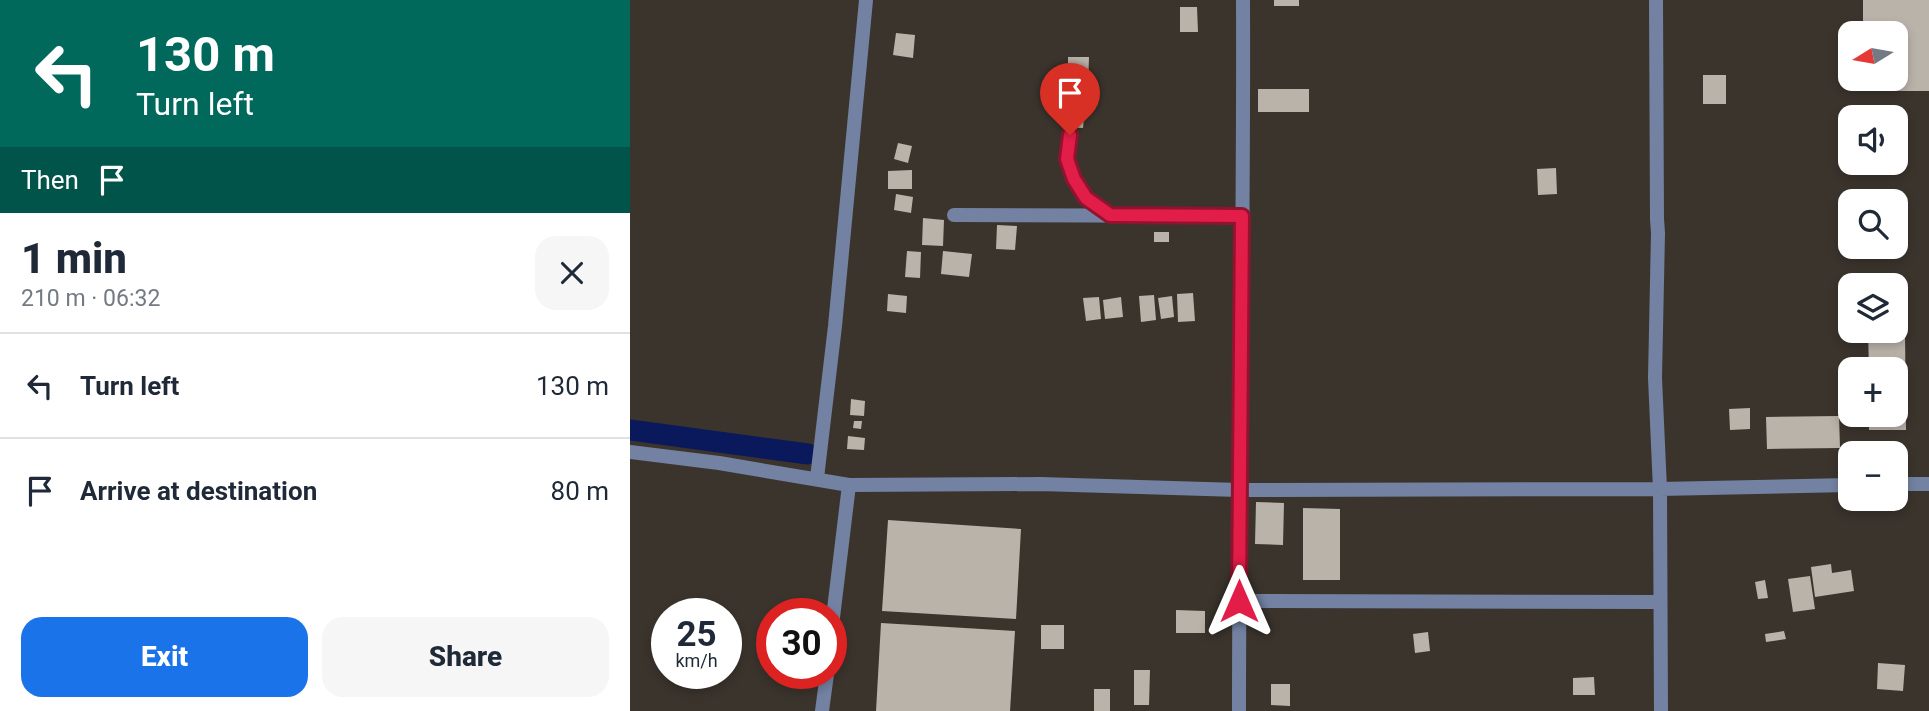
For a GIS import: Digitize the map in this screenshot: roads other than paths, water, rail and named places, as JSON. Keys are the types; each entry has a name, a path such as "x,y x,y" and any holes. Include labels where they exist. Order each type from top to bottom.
{"street":[{"path":"817,478 835,326 866,0"},
{"path":"1239,711 1243,0"},
{"path":"1656,0 1658,233 1655,378 1660,489 1661,711"},
{"path":"1070,135 1067,159 1074,179 1086,198 1110,215"},
{"path":"954,215 1242,216"},
{"path":"630,452 817,478 849,485 1040,484 1239,490 1660,489 1838,485"},
{"path":"1908,484 1929,484"},
{"path":"835,598 849,485"},
{"path":"1239,601 1660,602"},
{"path":"822,711 825,689"}],"waterway":[{"path":"630,430 808,454"}]}
